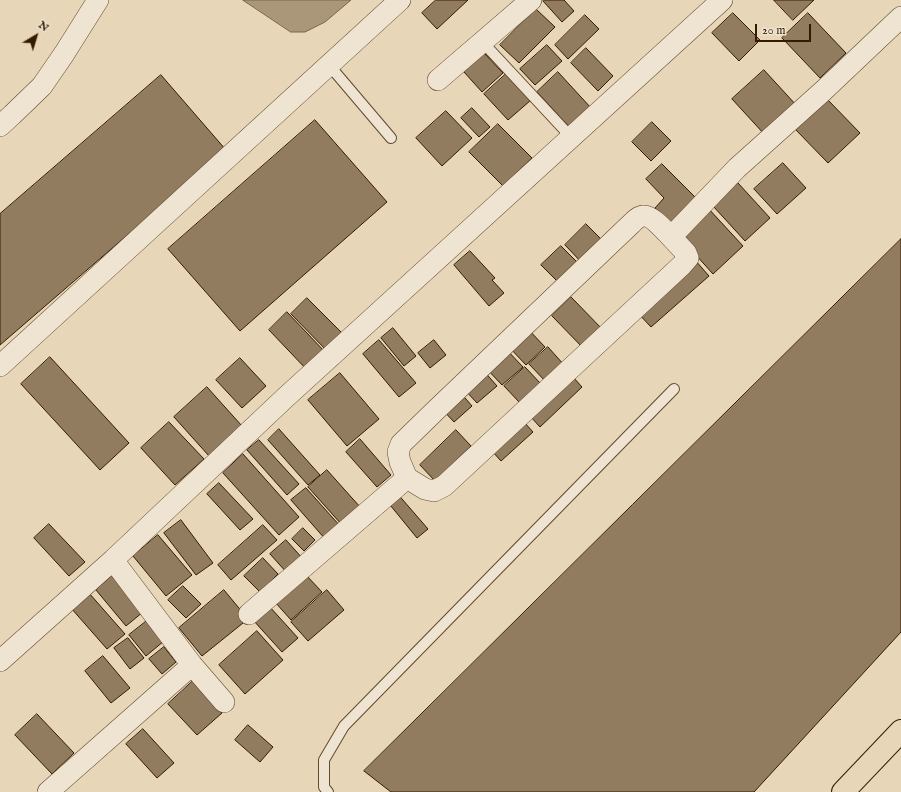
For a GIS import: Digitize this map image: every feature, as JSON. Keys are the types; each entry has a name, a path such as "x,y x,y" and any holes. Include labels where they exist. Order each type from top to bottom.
{"main road":[{"path":"843,792 901,731"}],"street":[{"path":"0,126 42,86 98,0"},
{"path":"0,366 400,0"},
{"path":"438,80 531,0"},
{"path":"3,652 113,560 286,397 722,0"},
{"path":"671,237 737,168 823,91 901,17"},
{"path":"644,216 650,218 671,237 686,253 688,258 682,265 444,486 434,491 425,489 407,478 400,462 398,452 401,444 632,223 644,216"},
{"path":"249,614 407,478"},
{"path":"113,560 192,666 224,702"},
{"path":"48,792 192,666"}],"lane":[{"path":"490,50 571,137"},
{"path":"329,65 391,138"},
{"path":"328,792 324,787 324,760 344,726 674,389"}],"shaded area":[{"path":"243,0 351,0 325,22 305,32 291,32"}],"building":[{"path":"436,0 468,0 437,29 422,13"},
{"path":"564,0 574,11 562,22 543,1"},
{"path":"774,0 814,0 793,20"},
{"path":"536,9 555,27 519,63 500,45"},
{"path":"733,13 760,40 739,61 712,33"},
{"path":"808,13 846,53 820,78 782,38"},
{"path":"585,15 599,29 568,59 555,45"},
{"path":"547,45 562,61 535,85 520,69"},
{"path":"586,48 613,76 598,91 571,63"},
{"path":"484,53 503,73 482,92 464,72"},
{"path":"764,70 797,106 765,135 732,99"},
{"path":"558,72 592,109 571,129 537,92"},
{"path":"506,74 531,100 508,120 484,94"},
{"path":"161,75 226,150 0,345 0,214"},
{"path":"827,99 860,133 828,163 795,129"},
{"path":"472,108 490,127 479,137 461,118"},
{"path":"446,111 472,138 442,166 416,138"},
{"path":"315,120 387,202 240,331 168,249"},
{"path":"652,122 671,141 651,161 632,142"},
{"path":"498,124 532,158 503,186 469,152"},
{"path":"783,163 806,188 777,214 754,189"},
{"path":"662,164 699,201 673,226 655,208 664,198 646,179"},
{"path":"738,183 770,218 745,241 713,206"},
{"path":"707,207 743,246 713,274 677,234"},
{"path":"586,224 606,244 584,265 565,245"},
{"path":"901,239 901,632 754,792 391,792 364,771"},
{"path":"561,246 577,262 557,281 541,265"},
{"path":"470,251 495,278 492,280 504,293 489,306 454,265"},
{"path":"695,260 709,276 651,327 637,312"},
{"path":"571,297 605,332 586,351 552,316"},
{"path":"307,298 346,337 329,353 291,314"},
{"path":"287,312 326,353 308,371 269,330"},
{"path":"393,328 416,356 404,366 381,338"},
{"path":"527,328 545,347 526,365 508,346"},
{"path":"379,340 416,383 399,397 363,354"},
{"path":"434,340 446,355 430,368 418,353"},
{"path":"504,347 523,367 502,385 484,366"},
{"path":"548,347 565,366 547,383 529,364"},
{"path":"50,357 129,443 100,470 21,384"},
{"path":"240,358 266,386 242,408 216,380"},
{"path":"525,367 541,384 520,403 504,386"},
{"path":"483,370 497,386 477,403 463,388"},
{"path":"340,373 379,419 347,446 308,400"},
{"path":"573,377 582,387 540,427 530,416"},
{"path":"207,387 242,426 209,456 174,417"},
{"path":"459,391 472,406 454,422 441,408"},
{"path":"169,422 204,459 175,485 141,448"},
{"path":"524,422 533,432 501,461 492,451"},
{"path":"279,429 320,475 308,485 268,440"},
{"path":"456,430 471,446 435,481 420,465"},
{"path":"360,439 391,475 377,487 346,452"},
{"path":"259,440 299,484 287,495 247,450"},
{"path":"243,454 299,517 279,535 223,473"},
{"path":"327,470 361,508 342,525 308,487"},
{"path":"219,483 253,519 240,530 207,494"},
{"path":"306,488 341,527 326,540 291,500"},
{"path":"396,492 428,529 417,538 386,500"},
{"path":"181,520 213,563 196,575 164,533"},
{"path":"49,524 85,562 69,576 34,538"},
{"path":"263,525 277,540 231,580 218,565"},
{"path":"303,528 315,540 304,551 292,539"},
{"path":"158,535 192,575 166,596 133,556"},
{"path":"286,540 304,560 288,574 270,554"},
{"path":"263,558 278,574 260,592 244,576"},
{"path":"306,575 322,592 291,620 275,602"},
{"path":"112,576 143,612 126,626 96,590"},
{"path":"183,586 201,604 186,618 168,600"},
{"path":"224,590 248,619 202,656 179,628"},
{"path":"327,590 344,610 308,641 291,622"},
{"path":"89,593 125,634 107,649 71,608"},
{"path":"269,606 298,638 282,652 253,620"},
{"path":"148,620 164,641 146,656 129,635"},
{"path":"257,631 283,660 245,694 219,665"},
{"path":"128,638 144,658 130,669 114,648"},
{"path":"164,647 176,662 162,674 149,659"},
{"path":"103,656 130,688 111,703 85,671"},
{"path":"193,681 222,713 197,735 168,704"},
{"path":"37,714 74,753 52,774 15,735"},
{"path":"248,725 273,747 260,762 235,740"},
{"path":"143,729 174,763 157,778 126,744"}]}
